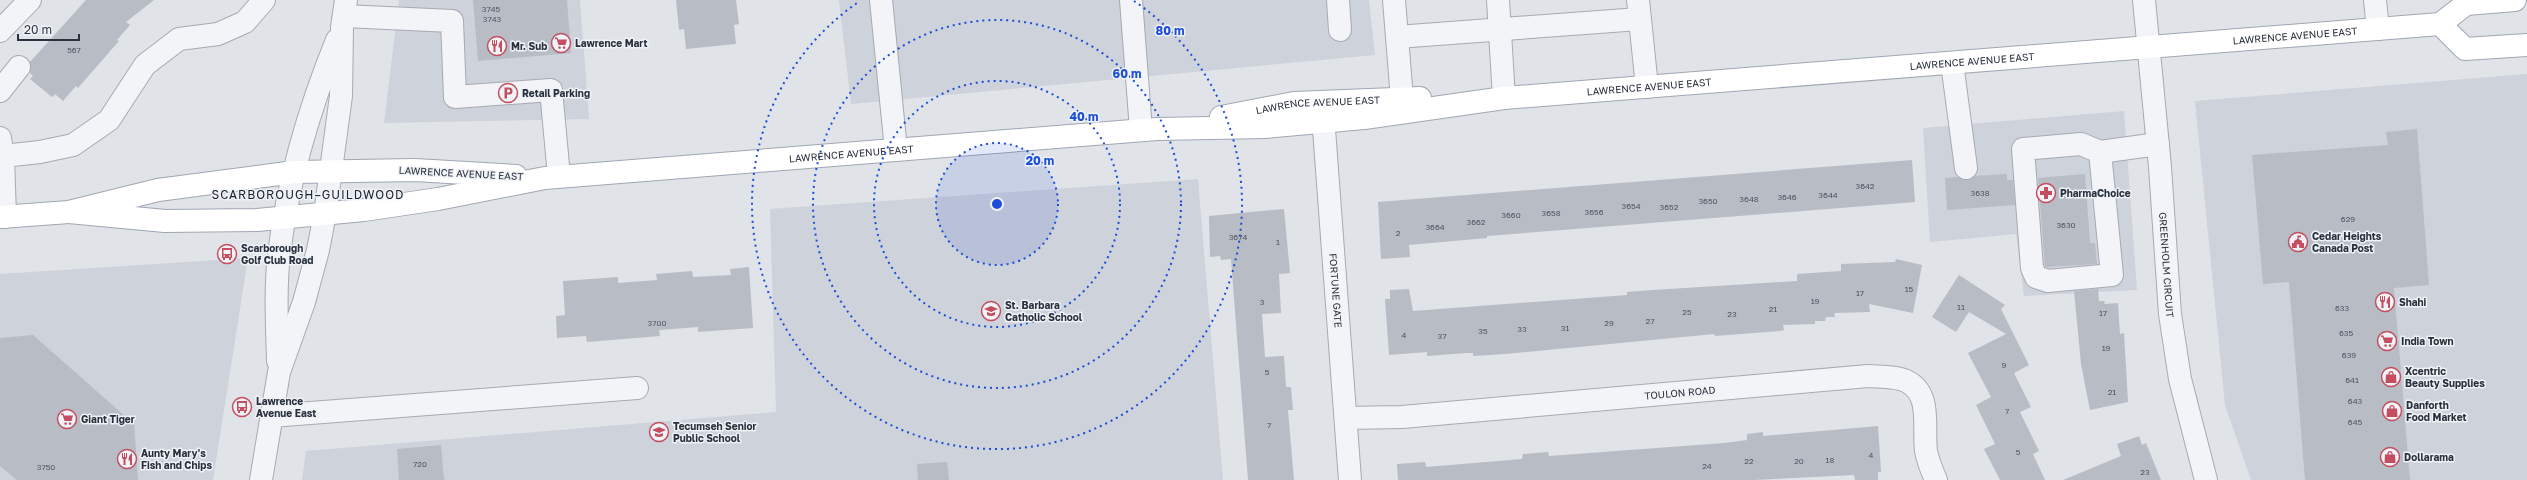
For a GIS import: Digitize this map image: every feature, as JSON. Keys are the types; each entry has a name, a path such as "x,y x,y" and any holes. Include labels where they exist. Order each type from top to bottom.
{"main road":[{"path":"2515,0 2466,4 2440,24 2465,49 2527,45"},
{"name":"LAWRENCE AVENUE EAST","path":"1322,111 1647,87 2440,24"},
{"name":"LAWRENCE AVENUE EAST","path":"2,217 69,212 166,221 257,220 325,214 438,199 552,177 1149,129 1265,126 1322,111 1402,98 1504,98"},
{"name":"LAWRENCE AVENUE EAST","path":"69,212 158,190 294,172 332,170 415,170 552,177"}],"street":[{"path":"0,31 30,0"},
{"path":"2,217 1,147 40,152 73,145 109,120 145,65 179,39 218,34 245,22 264,0"},
{"path":"881,0 896,150"},
{"path":"1131,0 1149,129"},
{"path":"1338,0 1340,30"},
{"path":"1394,0 1402,98"},
{"path":"1498,0 1501,29 1504,98"},
{"name":"GREENHOLM CIRCUIT","path":"2144,0 2158,144 2170,314 2180,379 2206,480"},
{"path":"2375,0 2378,29"},
{"path":"1397,37 1501,29 1638,10 1647,87"},
{"path":"278,372 304,302 318,250 325,214 341,96 344,14"},
{"path":"261,480 278,372 276,303 279,254 294,172 318,87 344,14"},
{"path":"344,14 452,21 456,97 551,90 552,177"},
{"path":"1952,63 1966,168"},
{"path":"0,91 19,67"},
{"name":"FORTUNE GATE","path":"1322,111 1350,480"},
{"path":"2100,152 2112,275 2048,281 2036,277 2032,268 2023,149 2081,144 2100,152 2158,144"},
{"name":"TOULON ROAD","path":"1346,418 1402,417 1868,376 1908,382 1921,394 1924,407 1926,452 1936,480"},
{"path":"271,416 637,388"}],"shaded area":[{"path":"399,0 580,0 589,119 384,123"},
{"path":"839,0 1369,0 1375,55 851,104"},
{"path":"2527,74 2527,480 2251,480 2225,405 2195,101"},
{"path":"2124,111 2137,290 2024,296 2016,234 1930,242 1923,128"},
{"name":"St. Barbara Catholic School","path":"1198,179 1223,480 302,480 306,451 776,412 770,209"},
{"path":"248,258 213,480 0,480 0,274"}],"building":[{"path":"86,0 154,0 126,22 130,25 117,40 119,41 78,88 76,86 63,101 55,94 52,97 30,79 33,76 30,73 30,62"},
{"path":"473,0 567,0 571,53 478,61"},
{"path":"676,0 736,0 739,24 734,25 736,44 686,49 684,29 679,30"},
{"path":"2417,129 2429,285 2394,288 2410,480 2305,480 2289,282 2263,284 2252,155 2388,145 2386,132"},
{"path":"1912,160 1915,202 1487,236 1487,238 1409,245 1410,257 1381,259 1378,202"},
{"path":"2007,174 2007,180 2013,180 2015,205 1947,210 1945,178 1958,177 1967,180 1975,176"},
{"path":"2085,174 2090,243 2095,243 2097,264 2045,267 2038,178"},
{"path":"1284,209 1290,273 1279,274 1281,313 1262,314 1265,357 1284,356 1286,387 1291,387 1293,410 1288,410 1294,480 1248,480 1231,259 1221,260 1220,256 1210,257 1209,216"},
{"path":"1896,259 1922,265 1913,313 1869,304 1870,312 1834,313 1835,317 1826,317 1825,321 1815,321 1815,324 1783,325 1784,330 1780,331 1715,336 1714,334 1473,356 1473,353 1467,353 1427,356 1427,352 1389,355 1385,299 1390,299 1390,290 1409,289 1413,311 1627,295 1627,292 1797,281 1797,274 1841,271 1841,264 1895,262"},
{"path":"749,267 753,328 698,332 698,327 659,330 660,336 587,342 586,336 557,338 556,316 565,315 563,281 618,277 618,283 657,280 656,274 692,271 693,277 731,275 730,269"},
{"path":"1959,275 2005,305 2001,309 2029,365 2014,373 2031,407 2020,412 2039,451 2033,454 2045,480 2000,480 1984,449 1995,444 1976,405 1991,397 1968,353 2006,334 1969,312 1956,332 1932,317"},
{"path":"2098,289 2099,301 2105,301 2104,304 2118,303 2120,334 2124,333 2128,402 2090,410 2081,364 2074,291"},
{"path":"33,335 134,424 138,480 17,480 0,466 0,338"},
{"path":"1878,426 1881,472 1878,472 1878,480 1855,480 1854,475 1754,480 1398,480 1397,464 1425,462 1426,467 1522,459 1523,454 1548,452 1549,456 1724,443 1747,440 1747,434 1763,432 1763,436"},
{"path":"2139,436 2142,445 2146,443 2161,480 2063,480 2121,456 2117,444"},
{"path":"441,445 444,480 399,480 397,449"},
{"path":"947,462 949,480 918,480 917,464"}],"place":[{"name":"Lawrence Mart","path":"561,43"},
{"name":"Mr. Sub","path":"497,46"},
{"name":"Retail Parking","path":"508,93"},
{"name":"PharmaChoice","path":"2046,193"},
{"name":"Cedar Heights Canada Post","path":"2298,242"},
{"name":"Scarborough Golf Club Road","path":"227,254"},
{"name":"Shahi","path":"2385,302"},
{"name":"St. Barbara Catholic School","path":"991,311"},
{"name":"India Town","path":"2387,341"},
{"name":"Xcentric Beauty Supplies","path":"2391,377"},
{"name":"Lawrence Avenue East","path":"242,407"},
{"name":"Danforth Food Market","path":"2392,411"},
{"name":"Giant Tiger","path":"67,419"},
{"name":"Tecumseh Senior Public School","path":"659,432"},
{"name":"Dollarama","path":"2390,457"},
{"name":"Aunty Mary's Fish and Chips","path":"127,459"}],"district":[{"name":"SCARBOROUGH–GUILDWOOD","path":"308,195"}]}
